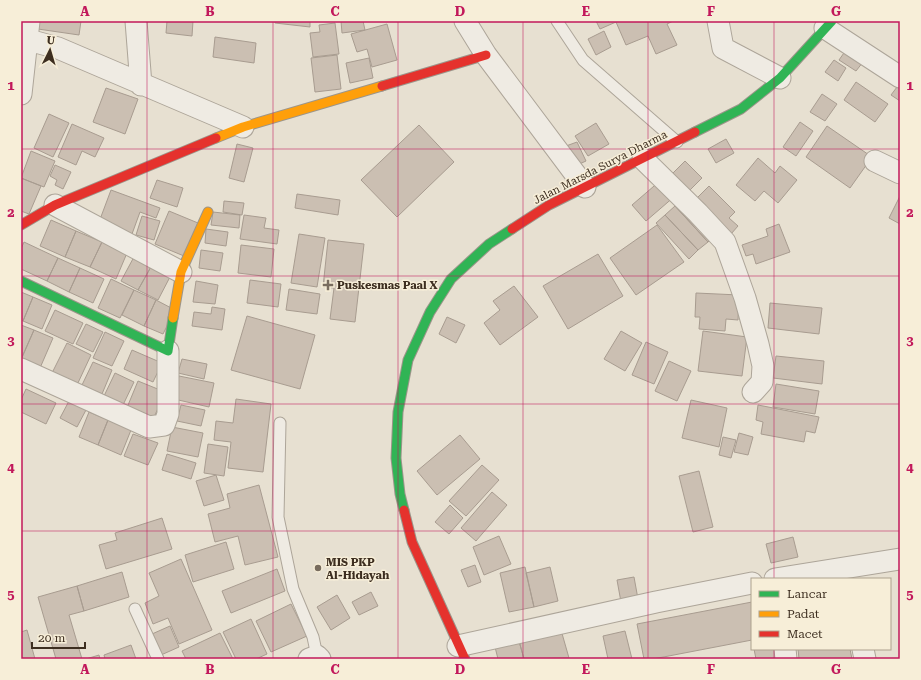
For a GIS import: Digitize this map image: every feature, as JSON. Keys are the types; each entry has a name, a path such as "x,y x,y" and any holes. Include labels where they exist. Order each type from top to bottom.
{"main road":[{"name":"Jalan Marsda Surya Dharma","path":"461,652 412,542 400,494 396,458 398,412 408,360 430,312 451,280 489,244 549,204 643,159 741,109 780,78 828,24"},
{"path":"21,225 55,205 243,127 486,55"},
{"path":"21,281 168,351 182,272 208,212"}],"street":[{"path":"136,21 141,85"},
{"path":"464,21 486,55 585,187"},
{"path":"718,21 723,48 780,78"},
{"path":"828,24 900,77"},
{"path":"21,94 26,33 141,85 243,127"},
{"path":"643,159 725,242 745,298 761,359 762,382 753,392"},
{"path":"875,161 900,173"},
{"path":"55,205 182,272"},
{"path":"21,369 149,427 164,425 168,414 168,351"},
{"path":"790,578 848,574 900,559"},
{"path":"461,652 656,602 751,583"}],"lane":[{"path":"557,21 583,60 676,142"},
{"path":"280,423 278,517 293,589 313,637 315,658"},
{"path":"135,609 158,659"}],"building":[{"path":"39,21 81,21 79,35 38,29"},
{"path":"167,21 193,21 192,36 166,33"},
{"path":"275,21 310,21 310,27 275,23"},
{"path":"341,21 363,21 365,30 342,33"},
{"path":"596,21 673,21 667,24 677,45 656,54 648,36 626,45 616,22 600,29"},
{"path":"335,23 339,54 313,57 310,33 320,32 319,25"},
{"path":"387,24 397,60 372,67 367,49 357,52 351,34"},
{"path":"604,31 611,47 596,55 588,39"},
{"path":"215,37 256,43 254,63 213,57"},
{"path":"846,50 863,62 856,71 839,60"},
{"path":"337,55 341,89 315,92 311,58"},
{"path":"369,58 373,78 350,83 346,63"},
{"path":"834,60 846,68 838,81 825,72"},
{"path":"856,82 888,104 875,122 844,100"},
{"path":"900,83 900,101 891,95"},
{"path":"106,88 138,99 125,134 93,122"},
{"path":"822,94 837,104 825,121 810,112"},
{"path":"49,114 69,123 53,157 34,148"},
{"path":"800,122 813,131 796,156 783,147"},
{"path":"596,123 609,144 588,156 575,136"},
{"path":"72,124 104,138 95,157 82,151 76,165 58,157"},
{"path":"419,125 454,162 397,217 361,180"},
{"path":"827,126 872,157 850,188 806,157"},
{"path":"726,139 734,153 716,163 708,149"},
{"path":"577,142 586,161 575,166 566,146"},
{"path":"237,144 253,148 244,182 229,178"},
{"path":"31,151 55,161 44,187 21,178"},
{"path":"758,158 775,173 780,166 797,180 778,203 764,191 755,201 736,185"},
{"path":"685,161 702,178 684,196 667,179"},
{"path":"55,165 71,172 63,189 55,185 57,180 50,176"},
{"path":"21,178 41,186 29,214 21,211"},
{"path":"157,180 183,188 177,207 150,198"},
{"path":"661,180 675,196 646,221 632,205"},
{"path":"709,186 735,212 729,218 738,226 731,234 691,204"},
{"path":"111,190 160,208 156,218 140,212 132,234 99,222"},
{"path":"297,194 340,200 338,215 295,208"},
{"path":"900,196 900,224 889,218"},
{"path":"683,198 716,235 708,242 675,206"},
{"path":"224,201 244,203 242,215 223,212"},
{"path":"675,206 708,242 698,250 665,215"},
{"path":"169,211 198,223 184,256 155,244"},
{"path":"213,212 240,215 239,228 211,225"},
{"path":"244,215 266,218 264,228 279,230 277,244 240,239"},
{"path":"665,215 698,250 689,259 656,223"},
{"path":"142,216 160,221 154,240 136,235"},
{"path":"51,220 76,231 65,257 40,246"},
{"path":"779,224 790,252 756,264 753,254 746,256 742,245 768,236 766,229"},
{"path":"657,225 684,262 636,295 610,258"},
{"path":"206,229 228,232 226,246 205,243"},
{"path":"76,231 102,242 90,267 65,257"},
{"path":"299,234 325,238 317,287 291,283"},
{"path":"328,240 364,244 355,322 330,319 334,288 323,287"},
{"path":"24,242 58,258 47,281 21,269 21,249"},
{"path":"102,242 127,253 116,279 90,267"},
{"path":"241,245 274,249 271,277 238,273"},
{"path":"201,250 223,253 220,271 199,268"},
{"path":"598,254 623,296 568,329 543,286"},
{"path":"135,255 152,265 138,290 121,281"},
{"path":"58,258 80,268 69,292 47,281"},
{"path":"152,265 171,275 158,300 138,290"},
{"path":"80,268 104,279 93,303 69,292"},
{"path":"111,279 134,290 120,318 98,308"},
{"path":"250,280 281,284 278,307 247,303"},
{"path":"196,281 218,285 215,304 193,302"},
{"path":"514,286 538,317 500,345 484,323 500,310 493,301"},
{"path":"289,289 320,294 317,314 286,310"},
{"path":"134,290 156,300 144,326 122,315"},
{"path":"21,292 33,297 23,321 21,320"},
{"path":"696,293 739,295 738,320 726,319 725,331 699,329 700,317 695,317"},
{"path":"33,297 52,305 42,329 23,321"},
{"path":"156,300 175,310 163,334 144,326"},
{"path":"770,303 822,308 819,334 768,328"},
{"path":"212,307 225,309 222,330 192,326 194,312 211,314"},
{"path":"55,310 83,323 73,344 45,331"},
{"path":"247,316 315,335 300,389 231,370"},
{"path":"447,317 465,325 456,343 439,334"},
{"path":"86,324 103,332 93,352 76,344"},
{"path":"21,325 34,330 21,359"},
{"path":"34,330 53,338 40,368 21,360"},
{"path":"621,331 642,343 625,371 604,359"},
{"path":"703,331 747,337 742,376 698,371"},
{"path":"105,332 124,341 112,366 93,358"},
{"path":"646,342 668,352 654,384 632,375"},
{"path":"67,343 91,355 77,385 52,373"},
{"path":"132,350 162,363 153,382 124,369"},
{"path":"776,356 824,361 822,384 773,378"},
{"path":"182,359 207,364 204,379 178,373"},
{"path":"669,361 691,371 677,401 655,391"},
{"path":"93,362 112,370 102,394 82,385"},
{"path":"115,373 134,382 123,405 104,396"},
{"path":"179,376 214,383 209,407 174,399"},
{"path":"138,381 165,392 152,422 126,410"},
{"path":"776,384 819,391 815,414 773,407"},
{"path":"26,389 56,403 46,424 21,412 21,400"},
{"path":"236,399 271,404 263,472 228,468 231,442 214,440 216,421 233,423"},
{"path":"691,400 727,408 719,447 682,438"},
{"path":"69,401 86,410 77,427 60,418"},
{"path":"181,405 205,410 201,426 177,421"},
{"path":"758,405 819,417 815,433 806,431 804,442 761,434 763,422 756,420"},
{"path":"89,412 108,420 98,445 79,437"},
{"path":"108,420 131,430 121,455 98,445"},
{"path":"172,427 203,433 198,457 167,451"},
{"path":"739,433 753,437 748,455 734,452"},
{"path":"133,434 158,443 148,465 124,456"},
{"path":"460,435 480,459 437,495 417,471"},
{"path":"723,437 736,440 731,458 719,455"},
{"path":"208,444 228,447 224,476 204,473"},
{"path":"167,454 196,463 191,479 162,470"},
{"path":"482,465 499,480 466,516 449,501"},
{"path":"699,471 713,527 693,532 679,476"},
{"path":"216,475 224,500 204,506 196,481"},
{"path":"259,485 278,557 245,565 238,536 215,542 208,514 230,508 227,494"},
{"path":"492,492 507,505 476,541 461,528"},
{"path":"450,505 463,518 449,534 435,522"},
{"path":"162,518 172,549 106,569 99,545 117,540 115,533"},
{"path":"499,536 511,564 484,575 473,547"},
{"path":"793,537 798,557 771,563 766,544"},
{"path":"226,542 234,569 193,582 185,555"},
{"path":"181,559 212,630 179,644 168,618 153,624 145,603 159,596 149,573"},
{"path":"475,565 481,582 468,587 461,570"},
{"path":"525,567 534,607 509,612 500,573"},
{"path":"550,567 558,601 534,607 526,573"},
{"path":"277,569 285,591 231,613 222,591"},
{"path":"122,572 129,597 84,611 77,586"},
{"path":"634,577 638,599 621,602 617,580"},
{"path":"77,586 84,611 69,615 82,659 56,659 38,597"},
{"path":"371,592 378,606 359,615 352,602"},
{"path":"337,595 350,618 331,630 317,607"},
{"path":"751,602 751,640 653,659 644,659 637,624"},
{"path":"291,604 307,636 271,652 256,621"},
{"path":"251,619 267,654 256,659 236,659 223,632"},
{"path":"170,626 179,647 161,655 152,634"},
{"path":"27,630 35,659 21,659 21,632"},
{"path":"561,630 569,658 524,659 519,641"},
{"path":"625,631 632,659 608,659 603,636"},
{"path":"220,633 233,659 186,659 182,651"},
{"path":"519,641 524,659 498,659 495,647"},
{"path":"131,645 136,659 105,659 104,655"},
{"path":"754,650 781,650 783,659 756,659"},
{"path":"798,650 850,650 852,659 799,659"},
{"path":"99,655 100,659 86,659"}],"traffic: fast":[{"path":"695,132 741,109 780,78 832,21"},
{"path":"404,510 400,494 396,458 398,412 408,360 430,312 451,279 489,244 512,229"},
{"path":"21,281 168,351 173,318"}],"traffic: slow":[{"path":"216,138 243,127 382,86"},
{"path":"173,318 181,272 208,212"}],"traffic: jam":[{"path":"382,86 486,55"},
{"path":"512,229 549,205 695,132"},
{"path":"21,225 55,205 216,138"},
{"path":"404,510 412,542 465,659"}],"place":[{"name":"Puskesmas Paal X","path":"328,285"},
{"name":"MIS PKP Al-Hidayah","path":"318,568"}]}
